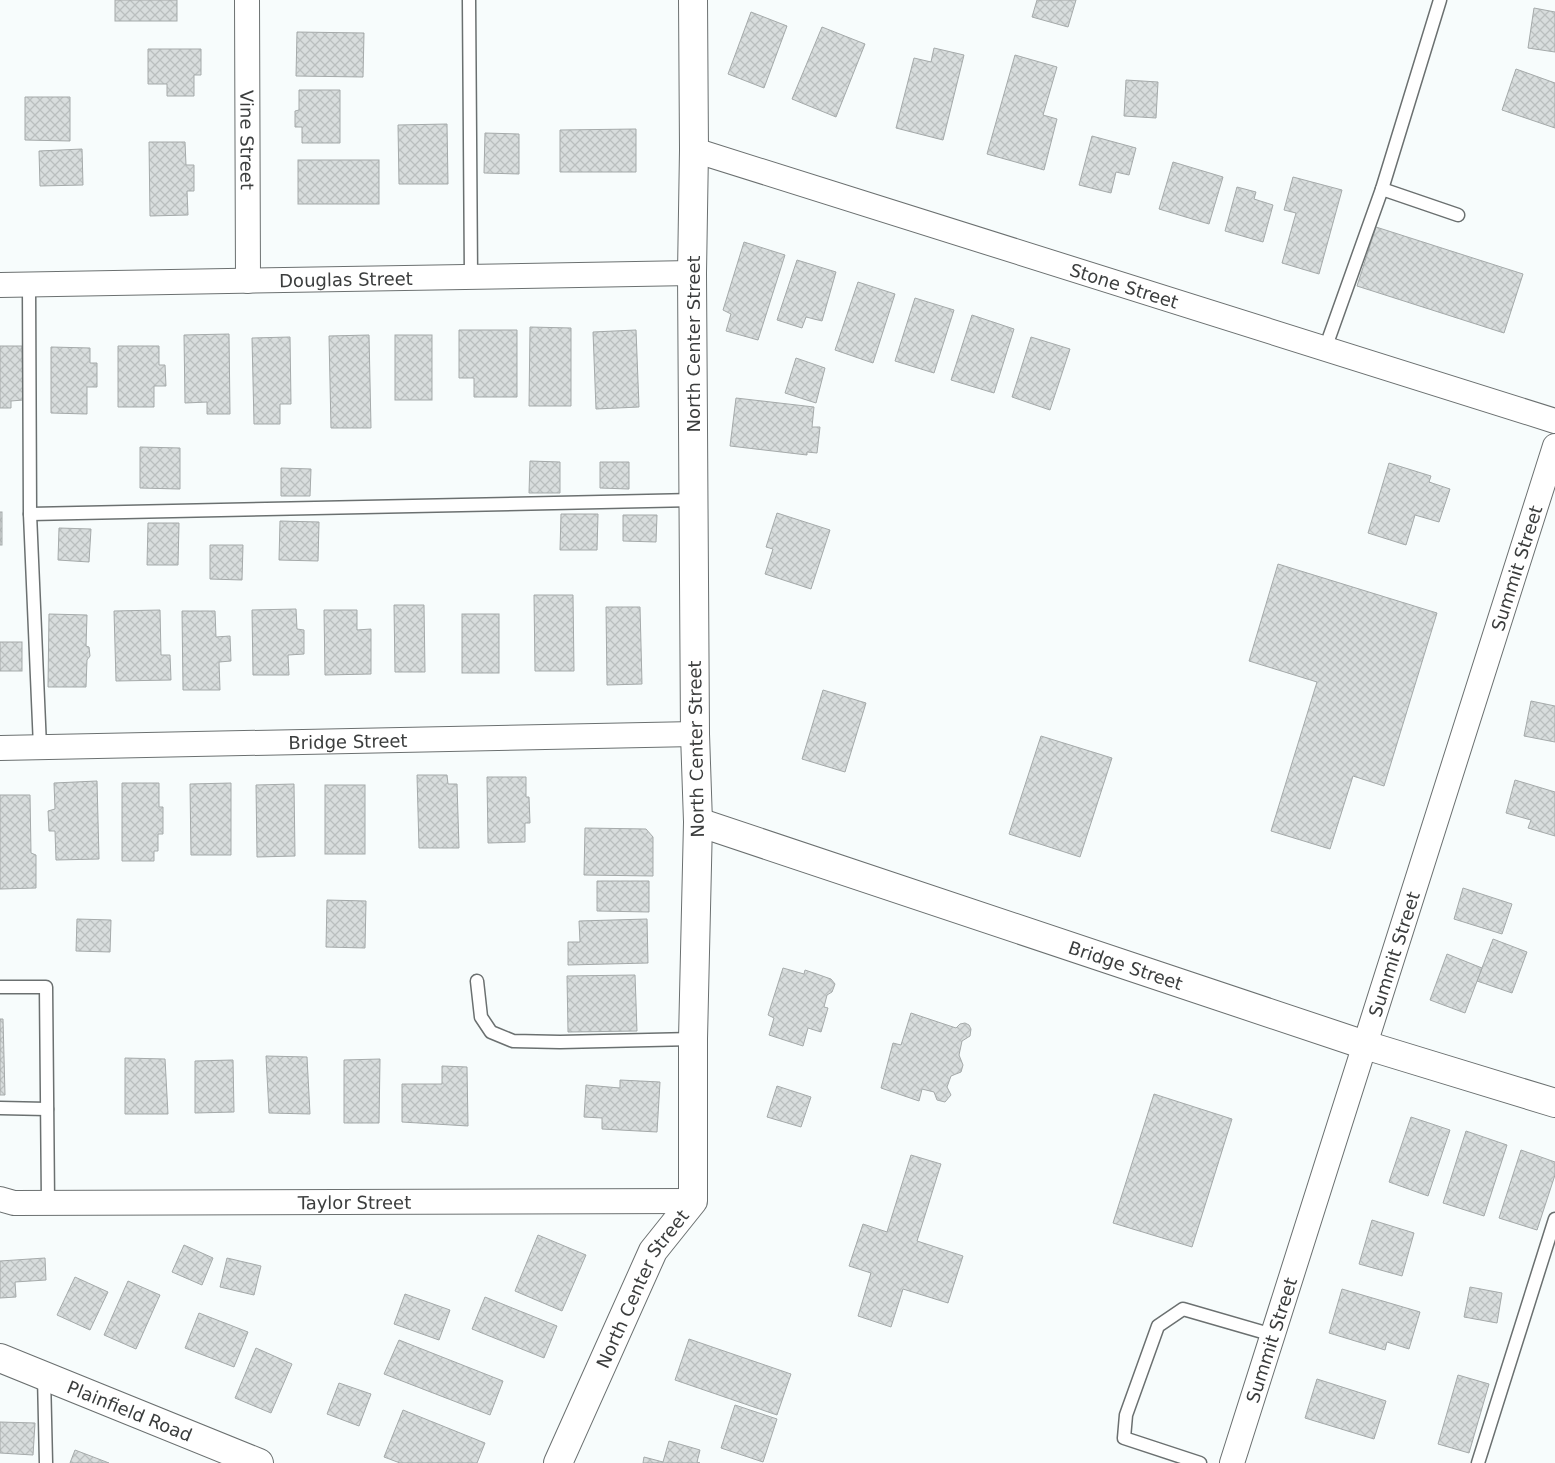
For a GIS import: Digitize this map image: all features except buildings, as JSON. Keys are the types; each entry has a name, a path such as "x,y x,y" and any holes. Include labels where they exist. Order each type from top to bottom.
{"street":[{"name":"Vine Street","path":"247,0 248,281"},
{"name":"North Center Street","path":"558,1463 654,1251 693,1201 698,822 695,734 692,273 694,150 693,0"},
{"name":"Stone Street","path":"694,150 1555,421"},
{"name":"Douglas Street","path":"0,285 692,273"},
{"name":"Summit Street","path":"1232,1463 1555,446"},
{"name":"Bridge Street","path":"0,748 695,734"},
{"name":"Bridge Street","path":"698,822 1365,1045 1555,1103"},
{"name":"Taylor Street","path":"5,1203 693,1201"},
{"name":"Plainfield Road","path":"0,1358 259,1463"}],"lane":[{"path":"469,0 471,276"},
{"path":"1325,349 1382,189 1440,0"},
{"path":"1382,189 1458,215"},
{"path":"29,285 30,514 40,747"},
{"path":"30,514 694,500"},
{"path":"477,981 481,1017 491,1032 513,1041 569,1042 694,1038"},
{"path":"0,987 46,987 48,1202"},
{"path":"0,1108 47,1109"},
{"path":"1478,1463 1555,1219"},
{"path":"1200,1463 1124,1438 1126,1415 1158,1326 1183,1309 1273,1335"},
{"path":"44,1376 46,1463"}]}
